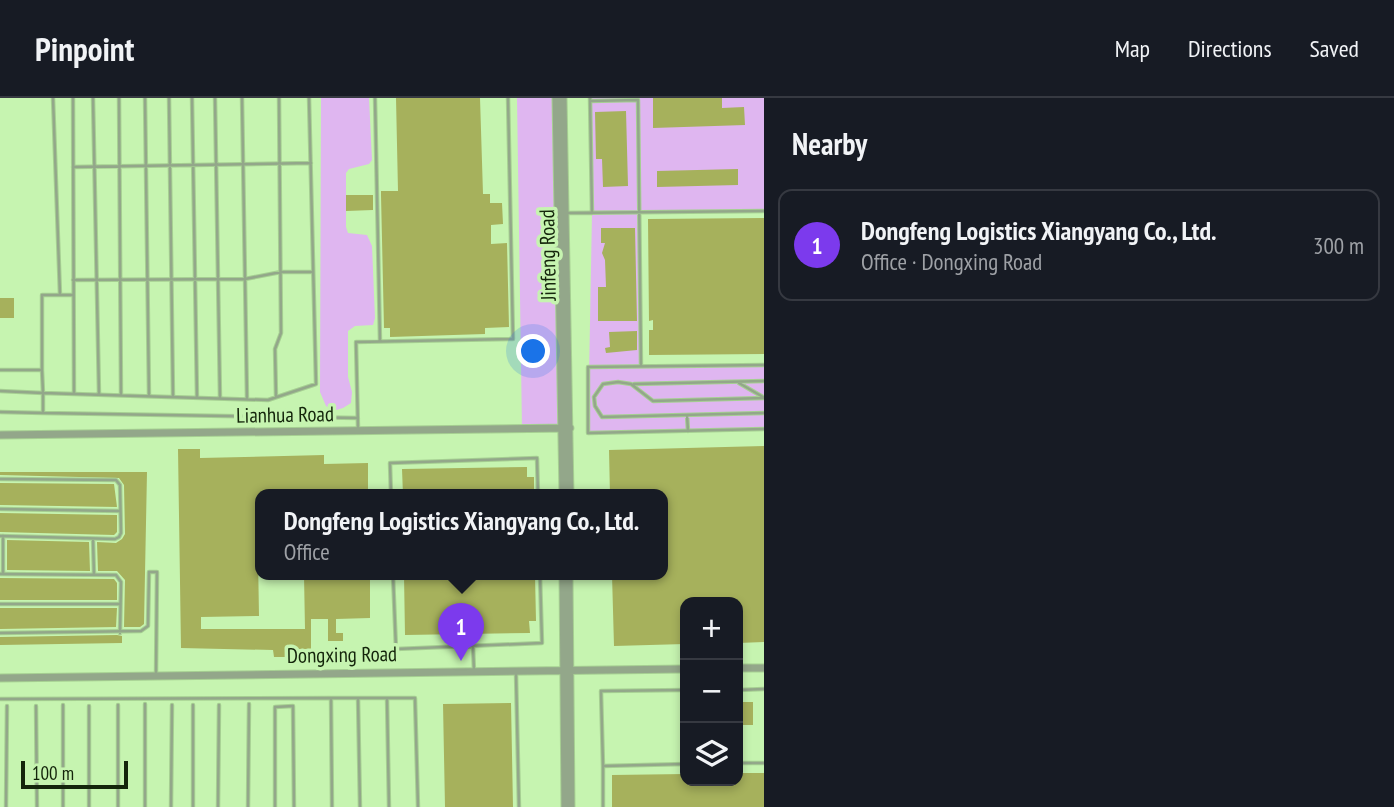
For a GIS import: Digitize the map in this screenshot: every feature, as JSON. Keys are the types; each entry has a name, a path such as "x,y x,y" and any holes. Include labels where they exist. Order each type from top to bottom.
{"street":[{"name":"Jinfeng Road","path":"556,98 570,489"},
{"name":"Jinfeng Road","path":"563,98 567,428 563,489"},
{"name":"Lianhua Road","path":"0,435 567,428"},
{"path":"563,580 571,807"},
{"path":"565,807 569,580"},
{"path":"743,668 764,667"},
{"name":"Dongxing Road","path":"0,678 680,669"}],"lane":[{"path":"53,98 60,295"},
{"path":"73,98 74,394"},
{"path":"93,98 99,394"},
{"path":"119,98 121,395"},
{"path":"145,98 149,396"},
{"path":"169,98 173,397"},
{"path":"192,98 197,397"},
{"path":"215,98 220,398"},
{"path":"242,98 247,399"},
{"path":"276,397 275,349 281,333 278,98"},
{"path":"0,391 268,400 316,384 309,98"},
{"path":"375,98 380,341"},
{"path":"358,432 356,342 513,339 508,98"},
{"path":"593,212 590,99 638,100 641,366"},
{"path":"73,167 311,163"},
{"path":"564,213 764,211"},
{"path":"73,280 245,279 281,272 313,272"},
{"path":"43,413 42,295 73,296"},
{"path":"764,365 588,367 588,433 764,429"},
{"path":"0,370 42,370"},
{"path":"764,381 618,382 603,384 594,397 595,406 602,417 764,413"},
{"path":"736,382 764,398"},
{"path":"631,384 653,401 764,398"},
{"path":"0,412 358,418"},
{"path":"687,415 688,431"},
{"path":"391,489 390,463 537,458 538,489"},
{"path":"0,479 117,480 120,485 121,511 119,537 1,536 2,574 116,575 119,578 121,604 120,633"},
{"path":"0,509 121,511"},
{"path":"93,538 94,575"},
{"path":"0,633 138,632 148,626 149,572 157,572 156,676"},
{"path":"393,580 396,649 542,643 540,580"},
{"path":"0,604 121,604"},
{"path":"473,646 474,671"},
{"path":"516,671 519,807"},
{"path":"603,807 601,691 680,690"},
{"path":"743,690 764,690"},
{"path":"331,698 332,807"},
{"path":"358,698 360,807"},
{"path":"387,698 389,807"},
{"path":"0,699 415,698 418,807"},
{"path":"145,704 145,807"},
{"path":"248,807 249,704"},
{"path":"63,705 63,807"},
{"path":"118,705 118,807"},
{"path":"171,807 172,705"},
{"path":"193,705 193,807"},
{"path":"218,807 219,705"},
{"path":"6,807 7,706"},
{"path":"36,706 37,807"},
{"path":"89,706 89,807"},
{"path":"275,807 275,707 293,706 294,807"},
{"path":"743,763 764,762"},
{"path":"603,766 680,764"}],"shaded area":[{"path":"321,98 369,98 372,160 369,164 349,169 346,173 346,227 348,233 367,235 372,246 375,318 373,325 355,326 348,331 351,403 333,411 326,406 320,392"},
{"path":"517,98 557,98 563,428 522,429"},
{"path":"590,98 764,98 764,211 640,213 641,366 764,365 764,429 588,433 592,213"}],"building":[{"path":"396,98 480,98 483,194 490,194 490,203 502,203 503,224 491,225 491,244 507,243 509,327 485,328 485,334 390,337 390,328 384,328 381,191 398,191"},
{"path":"653,98 722,98 722,108 744,107 745,125 653,128"},
{"path":"626,111 628,186 603,187 602,159 596,159 595,112"},
{"path":"738,169 738,185 657,187 657,171"},
{"path":"346,195 373,195 373,210 346,211"},
{"path":"764,218 764,354 649,355 649,330 653,330 653,320 649,321 648,219"},
{"path":"601,228 635,228 637,321 598,321 598,287 606,287 605,260 602,253 605,243 601,243"},
{"path":"0,298 14,298 14,318 0,318"},
{"path":"637,331 637,350 606,353 605,348 610,347 609,332"},
{"path":"764,446 764,642 743,643 743,597 680,597 680,644 614,646 612,580 668,580 668,489 610,489 609,450"},
{"path":"178,449 200,449 200,458 324,455 324,464 368,463 368,489 255,489 255,580 258,580 259,616 201,617 201,629 305,629 304,580 370,580 370,618 336,619 336,633 343,633 343,641 328,641 328,619 311,619 311,649 290,649 290,657 274,657 273,650 181,648"},
{"path":"527,467 527,477 534,477 534,489 403,489 402,469"},
{"path":"0,472 147,472 144,624 140,627 124,627 125,580 117,571 98,571 97,542 116,543 125,534 124,485 119,478 0,475"},
{"path":"0,483 114,484 117,507 0,505"},
{"path":"0,513 117,515 117,532 114,535 0,532"},
{"path":"7,540 89,542 90,571 7,570"},
{"path":"0,578 114,579 117,583 117,600 0,600"},
{"path":"404,580 535,580 536,621 529,621 530,633 405,635"},
{"path":"0,608 117,608 116,627 0,629"},
{"path":"122,636 122,643 0,645 0,637"},
{"path":"743,702 753,702 753,725 743,725"},
{"path":"511,703 513,807 445,807 443,704"},
{"path":"743,773 764,773 764,807 612,807 612,775 680,774 680,786 743,786"}],"place":[{"name":"Dongfeng Logistics Xiangyang Co., Ltd.","path":"461,661"}]}
